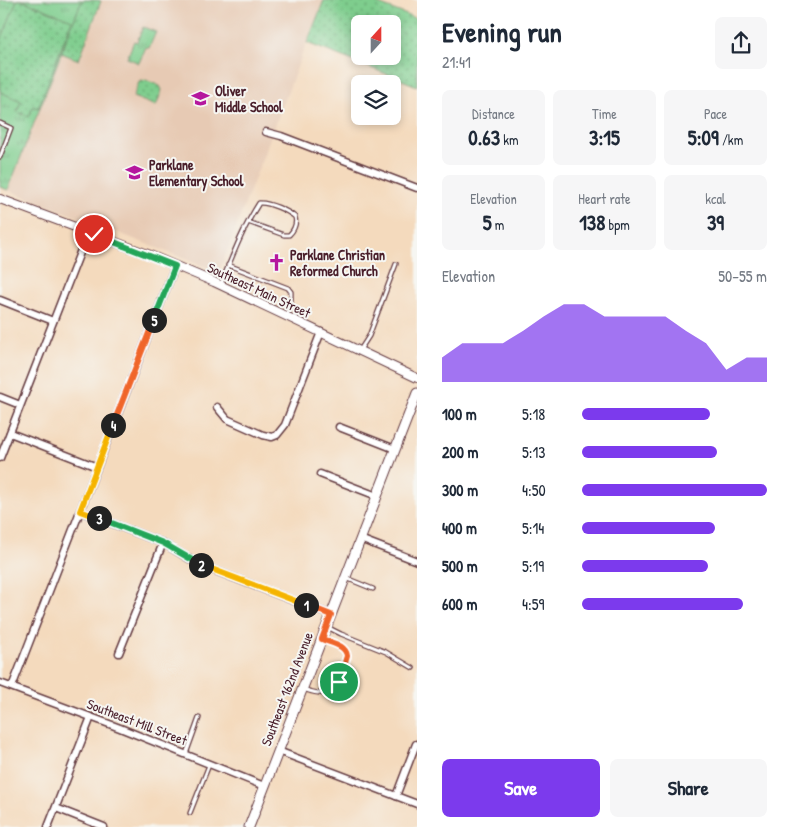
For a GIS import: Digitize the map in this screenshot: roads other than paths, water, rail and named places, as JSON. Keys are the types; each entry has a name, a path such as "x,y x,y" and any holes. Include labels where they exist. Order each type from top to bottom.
{"main road":[{"name":"Southeast 162nd Avenue","path":"248,827 417,393"}],"street":[{"path":"266,132 417,188"},
{"name":"Southeast Main Street","path":"0,199 220,285 417,378"},
{"path":"0,458 88,232"},
{"path":"12,687 175,266"},
{"path":"0,300 53,321"},
{"path":"217,407 226,419 263,435 272,437 277,435 285,426 321,332"},
{"path":"0,398 20,406"},
{"path":"339,427 395,449"},
{"path":"10,433 97,467"},
{"path":"320,474 377,496"},
{"path":"80,511 163,543 203,566 331,615"},
{"path":"360,539 417,561"},
{"path":"119,653 163,543"},
{"name":"Southeast Mill Street","path":"0,683 264,786"},
{"path":"48,827 91,717"},
{"path":"396,796 416,744"},
{"path":"278,751 417,804"},
{"path":"56,808 104,827"}],"lane":[{"path":"0,123 11,128 0,157"},
{"path":"220,285 248,222 259,203 264,202 296,217 293,232 290,235 284,235 248,222"},
{"path":"360,351 369,336 396,264"},
{"path":"228,266 288,288 291,292 292,301 286,316"},
{"path":"345,578 373,589"},
{"path":"326,627 386,652 413,668"},
{"path":"302,689 316,694 330,693 335,690 339,682 347,652 322,639"},
{"path":"185,755 199,718"},
{"path":"190,812 210,764"}],"place":[{"name":"Oliver Middle School","path":"201,99"},
{"name":"Parklane Elementary School","path":"135,173"},
{"name":"Parklane Christian Reformed Church","path":"276,263"}]}
